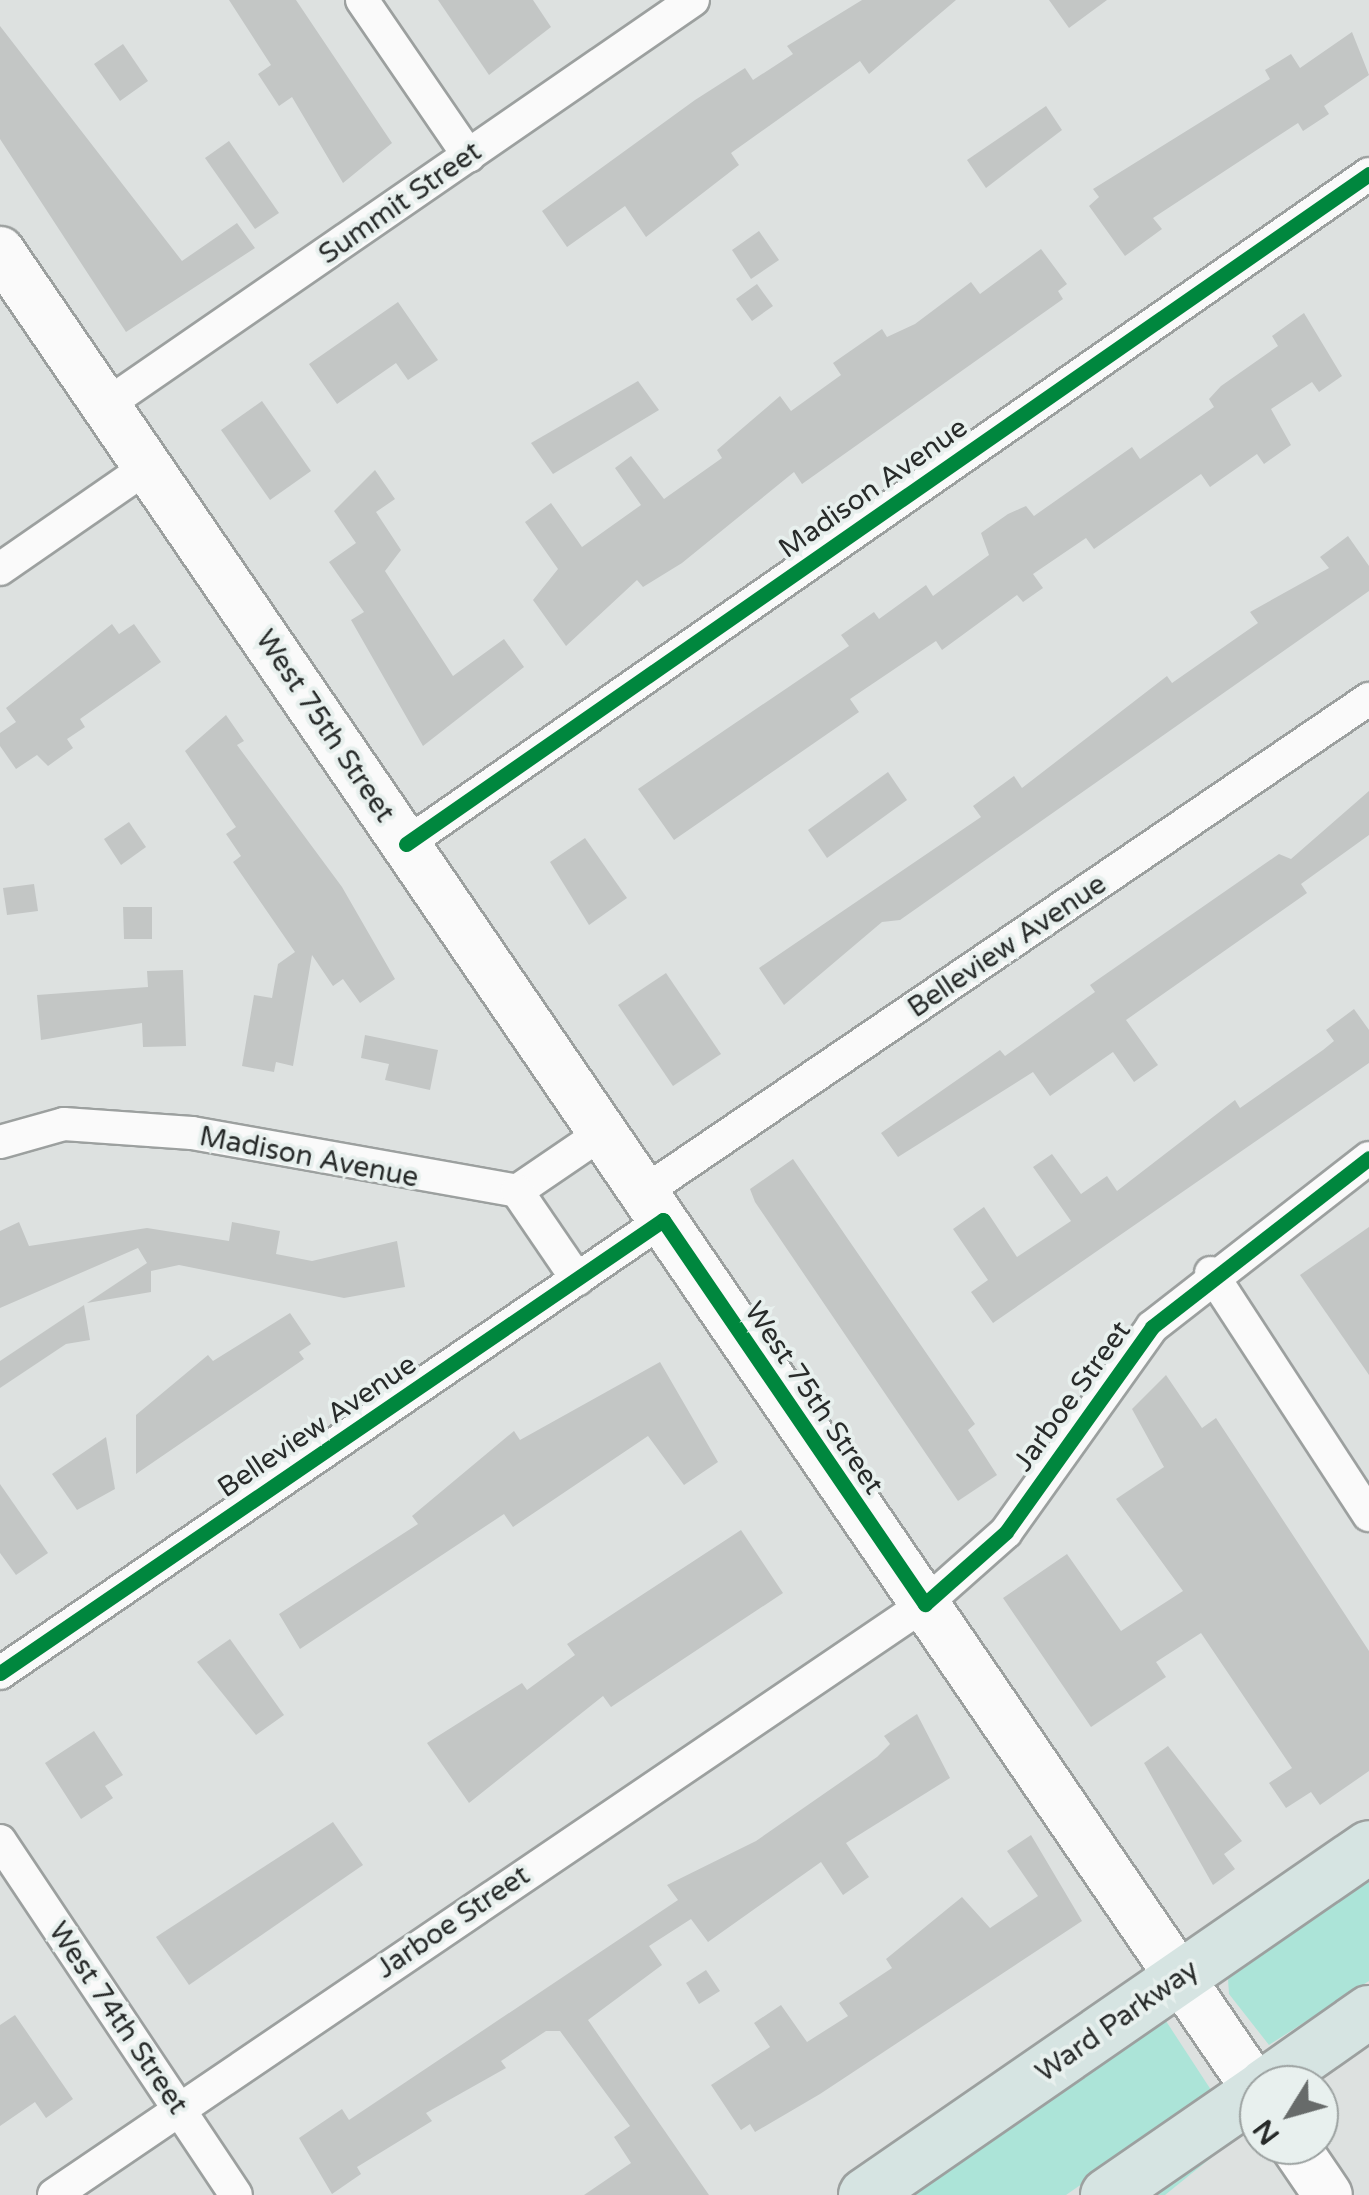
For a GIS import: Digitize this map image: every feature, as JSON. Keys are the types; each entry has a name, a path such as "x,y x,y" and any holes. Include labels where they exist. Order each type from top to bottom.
{"main road":[{"name":"West 75th Street","path":"0,250 1242,2065"},
{"name":"Ward Parkway","path":"865,2195 1369,1847"},
{"path":"1295,2065 1369,2012"},
{"path":"1107,2195 1239,2104"},
{"path":"1308,2165 1328,2195"}],"street":[{"path":"362,0 468,156"},
{"name":"Summit Street","path":"106,405 693,0"},
{"name":"Madison Avenue","path":"406,844 1369,174"},
{"path":"0,569 149,466"},
{"name":"Belleview Avenue","path":"0,1674 578,1278 653,1206 1369,699"},
{"name":"Madison Avenue","path":"0,1142 64,1124 192,1134 518,1190"},
{"path":"578,1278 518,1190 602,1133"},
{"name":"Jarboe Street","path":"54,2195 925,1604 1006,1532 1152,1326 1211,1272 1369,1158"},
{"path":"1211,1272 1369,1515"},
{"name":"West 74th Street","path":"0,1841 236,2195"}],"green space":[{"path":"1369,1880 1369,1981 1269,2045 1229,1994 1228,1979"},
{"path":"1164,2018 1213,2093 1066,2195 902,2195"},
{"path":"1233,2140 1165,2195 1146,2195 1218,2147"}],"building":[{"path":"229,0 296,0 392,143 343,183 292,97 279,106 258,74 271,65"},
{"path":"438,0 533,0 551,27 489,75"},
{"path":"862,0 956,0 869,74 860,61 731,153 739,165 646,237 625,206 567,247 542,211 695,100 745,68 753,80 793,54 787,46"},
{"path":"1049,0 1107,0 1069,28"},
{"path":"0,26 182,261 237,223 255,248 126,332 0,139"},
{"path":"1352,32 1369,75 1324,106 1329,114 1303,131 1298,123 1153,218 1162,229 1125,256 1089,206 1099,197 1093,189 1270,79 1265,70 1291,54 1300,68"},
{"path":"123,44 148,81 120,101 94,64"},
{"path":"1046,106 1062,130 986,188 967,160"},
{"path":"229,141 279,213 255,229 205,158"},
{"path":"759,231 779,260 751,279 732,250"},
{"path":"1041,249 1067,284 1058,291 1063,299 802,484 794,472 682,563 643,587 637,580 566,646 533,600 558,569 525,522 551,503 582,547 641,505 615,468 631,456 664,499 722,458 717,450 780,396 791,411 841,375 833,363 882,329 887,337 915,324 971,282 980,294"},
{"path":"757,284 773,306 752,321 736,299"},
{"path":"398,302 438,360 408,380 396,363 337,404 309,364"},
{"path":"1304,313 1342,376 1319,392 1312,382 1271,409 1291,445 1264,464 1257,454 1210,487 1201,474 1094,549 1086,538 1033,574 1043,588 1023,602 1017,595 942,650 936,641 850,699 859,712 674,840 638,789 849,646 841,635 874,612 879,619 926,585 933,596 989,555 981,533 1008,514 1026,506 1034,516 1132,447 1140,459 1214,407 1209,399 1221,386 1278,346 1272,336"},
{"path":"638,381 659,410 553,474 531,443"},
{"path":"262,401 311,471 270,500 221,430"},
{"path":"375,470 395,499 376,512 401,550 385,571 453,676 504,639 524,667 423,746 351,620 364,612 329,562 356,543 334,511"},
{"path":"1348,536 1369,566 1369,591 900,920 882,922 784,1005 759,968 981,817 973,806 1014,776 1022,788 1167,676 1172,683 1258,623 1250,612 1329,568 1320,557"},
{"path":"112,624 119,634 134,624 161,662 80,719 85,727 67,739 73,748 48,766 37,755 16,769 0,746 0,733 16,722 6,708"},
{"path":"226,715 244,741 237,745 342,887 395,979 360,1003 343,979 333,986 312,955 293,1066 276,1062 274,1072 242,1066 254,995 272,998 278,964 295,952 233,862 241,856 226,834 236,827 185,751"},
{"path":"888,772 907,800 827,858 808,830"},
{"path":"1369,791 1369,835 1301,884 1307,893 1126,1020 1158,1065 1134,1082 1113,1052 1050,1096 1033,1072 898,1157 881,1133 1000,1050 1005,1056 1095,992 1090,985 1279,854 1291,859"},
{"path":"129,822 146,847 121,865 104,839"},
{"path":"585,838 627,898 589,925 550,862"},
{"path":"34,884 38,911 7,915 3,888"},
{"path":"123,907 152,907 152,939 124,939"},
{"path":"183,970 186,1046 143,1047 142,1023 41,1040 37,995 148,987 147,971"},
{"path":"666,973 721,1054 673,1086 618,1005"},
{"path":"1354,1009 1369,1030 1369,1063 993,1323 971,1292 988,1280 953,1229 984,1207 1017,1257 1071,1221 1033,1167 1052,1154 1081,1194 1107,1176 1117,1191 1235,1100 1240,1108 1323,1050 1334,1041 1326,1030"},
{"path":"365,1035 438,1050 430,1090 385,1080 389,1064 361,1058"},
{"path":"793,1159 975,1424 968,1430 997,1475 958,1501 755,1202 750,1189"},
{"path":"19,1222 29,1246 147,1228 229,1241 232,1222 280,1231 276,1254 312,1261 397,1241 405,1287 344,1298 179,1265 151,1271 151,1292 87,1303 147,1263 138,1248 0,1308 0,1231"},
{"path":"1369,1227 1369,1375 1300,1275"},
{"path":"84,1305 90,1340 66,1344 0,1388 0,1361"},
{"path":"290,1313 311,1344 299,1352 304,1359 136,1474 136,1415 208,1355 213,1361"},
{"path":"660,1362 718,1462 684,1485 648,1436 513,1527 504,1514 300,1649 279,1614 418,1524 412,1516 514,1431 520,1440"},
{"path":"1166,1375 1202,1428 1216,1418 1369,1651 1369,1771 1320,1805 1311,1792 1286,1808 1269,1783 1292,1768 1201,1633 1156,1662 1166,1677 1091,1727 1003,1598 1067,1554 1121,1631 1183,1591 1116,1499 1164,1467 1132,1409"},
{"path":"106,1437 115,1489 77,1510 52,1474"},
{"path":"0,1484 48,1553 16,1575 0,1553"},
{"path":"741,1530 783,1593 611,1707 603,1696 469,1803 427,1743 522,1683 527,1690 575,1655 567,1644"},
{"path":"230,1639 284,1715 256,1735 197,1662"},
{"path":"917,1714 950,1778 846,1843 869,1877 843,1895 821,1862 708,1942 691,1919 649,1946 662,1965 588,2020 709,2195 584,2195 631,2163 614,2137 630,2126 560,2031 546,2031 501,2061 506,2068 426,2113 432,2121 357,2167 361,2174 332,2194 299,2138 342,2109 349,2120 678,1900 667,1885 756,1841 877,1757 890,1744 884,1736"},
{"path":"94,1731 123,1775 105,1786 113,1798 81,1819 45,1763"},
{"path":"1168,1746 1242,1841 1224,1854 1235,1869 1213,1885 1144,1763"},
{"path":"333,1822 363,1865 189,1985 156,1937"},
{"path":"1031,1835 1082,1921 820,2094 755,2132 750,2124 741,2130 711,2085 770,2047 754,2023 781,2005 807,2042 848,2016 839,2003 892,1968 886,1959 962,1897 990,1928 1038,1896 1007,1851"},
{"path":"706,1970 720,1991 699,2004 686,1983"},
{"path":"15,2015 73,2099 46,2118 35,2102 0,2126 0,2025"}],"cycle path":[{"path":"406,844 1369,174"},
{"path":"0,1673 663,1220 925,1604 1006,1532 1152,1327 1369,1158"}]}
